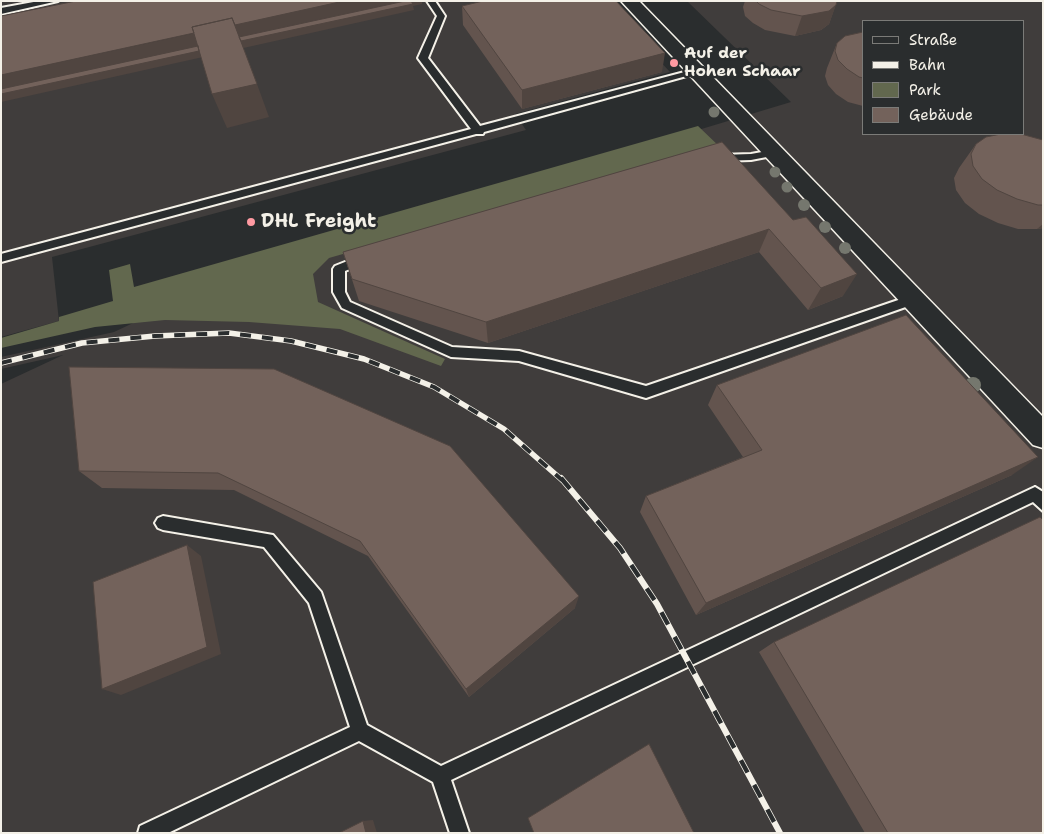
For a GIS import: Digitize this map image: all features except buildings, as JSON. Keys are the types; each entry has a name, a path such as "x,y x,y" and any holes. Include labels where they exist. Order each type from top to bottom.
{"street":[{"path":"628,1 1043,436"}],"lane":[{"path":"1,11 54,1"},
{"path":"431,1 441,16 423,58 479,132"},
{"path":"1,258 308,175 479,132 696,72"},
{"path":"711,158 751,157 773,153"},
{"path":"375,254 338,269 339,292 346,305 451,352 518,356 646,392 914,300"},
{"path":"440,776 1034,494 1043,504"},
{"path":"163,523 268,540 315,598 360,732 440,776 460,833"},
{"path":"147,833 360,732"}],"shaded area":[{"name":"DHL Freight","path":"1,1 604,1 670,72 515,114 526,130 52,257 59,321 1,337"},
{"path":"687,1 1043,1 1043,833 1,833 1,384 63,355 1,369 1,357 114,332 267,260 791,102"}],"green space":[{"path":"698,126 722,149 694,153 329,258 313,274 318,302 445,359 441,366 340,329 249,322 165,320 95,327 1,348 1,338 59,321 59,317 113,301 109,270 130,264 134,287"}],"railway":[{"path":"1,363 82,343 155,336 229,333 291,341 364,359 434,387 504,429 562,480"},
{"path":"561,478 620,548 657,604 780,833"}],"place":[{"name":"Auf der Hohen Schaar","path":"674,63"},
{"name":"DHL Freight","path":"251,222"}]}
